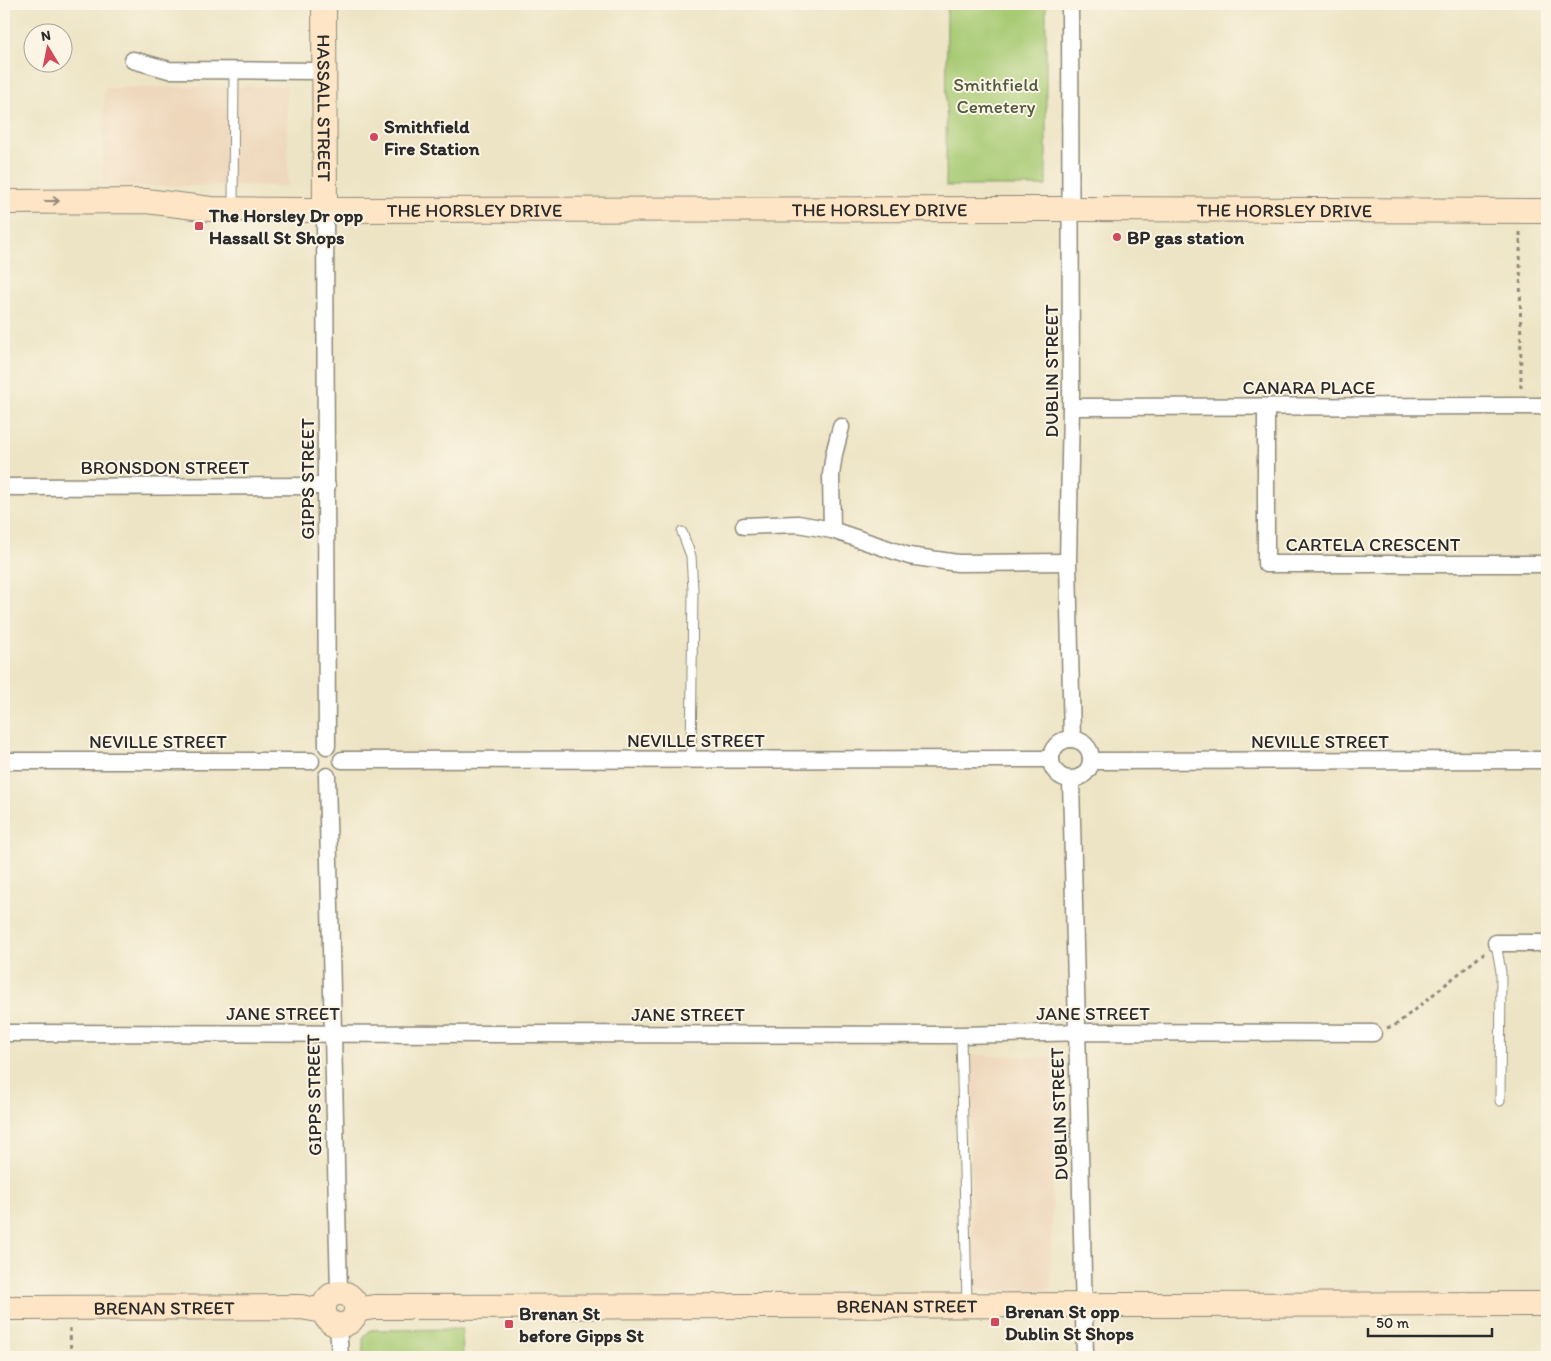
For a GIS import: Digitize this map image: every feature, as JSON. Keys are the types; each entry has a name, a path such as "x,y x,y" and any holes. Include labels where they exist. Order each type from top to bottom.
{"main road":[{"name":"HASSALL STREET","path":"324,4 325,211"},
{"name":"THE HORSLEY DRIVE","path":"4,202 146,201 222,209 325,211 1071,209 1547,212"},
{"name":"THE HORSLEY DRIVE","path":"4,217 151,218 222,209"},
{"name":"BRENAN STREET","path":"4,1308 301,1307 339,1310 374,1307 1547,1304"}],"street":[{"name":"DUBLIN STREET","path":"1070,4 1071,407 1068,562 1072,739"},
{"path":"133,60 169,70 324,71"},
{"name":"GIPPS STREET","path":"325,211 327,746"},
{"name":"CANARA PLACE","path":"1071,407 1547,406"},
{"name":"CARTELA CRESCENT","path":"1266,407 1266,564 1547,564"},
{"path":"832,530 831,475 841,427"},
{"name":"BRONSDON STREET","path":"4,487 327,486"},
{"path":"744,526 798,524 832,530 910,556 958,563 1068,562"},
{"path":"1072,739 1081,741 1088,747 1092,761 1087,773 1080,778 1071,780 1063,778 1053,769 1050,759 1055,746 1063,740 1072,739"},
{"path":"327,746 337,750 342,760 338,771 327,776 320,775 315,771 311,761 316,750 327,746"},
{"name":"NEVILLE STREET","path":"342,760 1050,759"},
{"name":"NEVILLE STREET","path":"1092,761 1547,760"},
{"name":"NEVILLE STREET","path":"4,761 311,761"},
{"name":"GIPPS STREET","path":"327,776 340,1357"},
{"name":"DUBLIN STREET","path":"1071,780 1085,1357"},
{"path":"1496,943 1547,943"},
{"name":"JANE STREET","path":"4,1033 961,1035 1076,1032 1373,1033"}],"lane":[{"path":"222,209 234,70"},
{"path":"682,532 691,556 693,590 691,760"},
{"path":"1496,943 1501,972 1500,1100"},
{"path":"961,1035 967,1306"}],"path":[{"path":"1520,232 1521,406"},
{"path":"1373,1033 1397,1024 1496,943"},
{"path":"70,1328 71,1357"}],"shaded area":[{"path":"287,86 288,186 103,186 104,88"},
{"path":"970,1055 1051,1057 1054,1145 1050,1289 973,1290"}],"green space":[{"name":"Smithfield Cemetery","path":"947,4 1046,4 1046,186 946,186"},
{"path":"462,1329 463,1357 363,1357 363,1339 370,1330"}],"place":[{"name":"Smithfield Fire Station","path":"374,137"},
{"name":"The Horsley Dr opp Hassall St Shops","path":"199,226"},
{"name":"BP gas station","path":"1117,237"},
{"name":"Brenan St opp Dublin St Shops","path":"995,1322"},
{"name":"Brenan St before Gipps St","path":"509,1324"}]}
